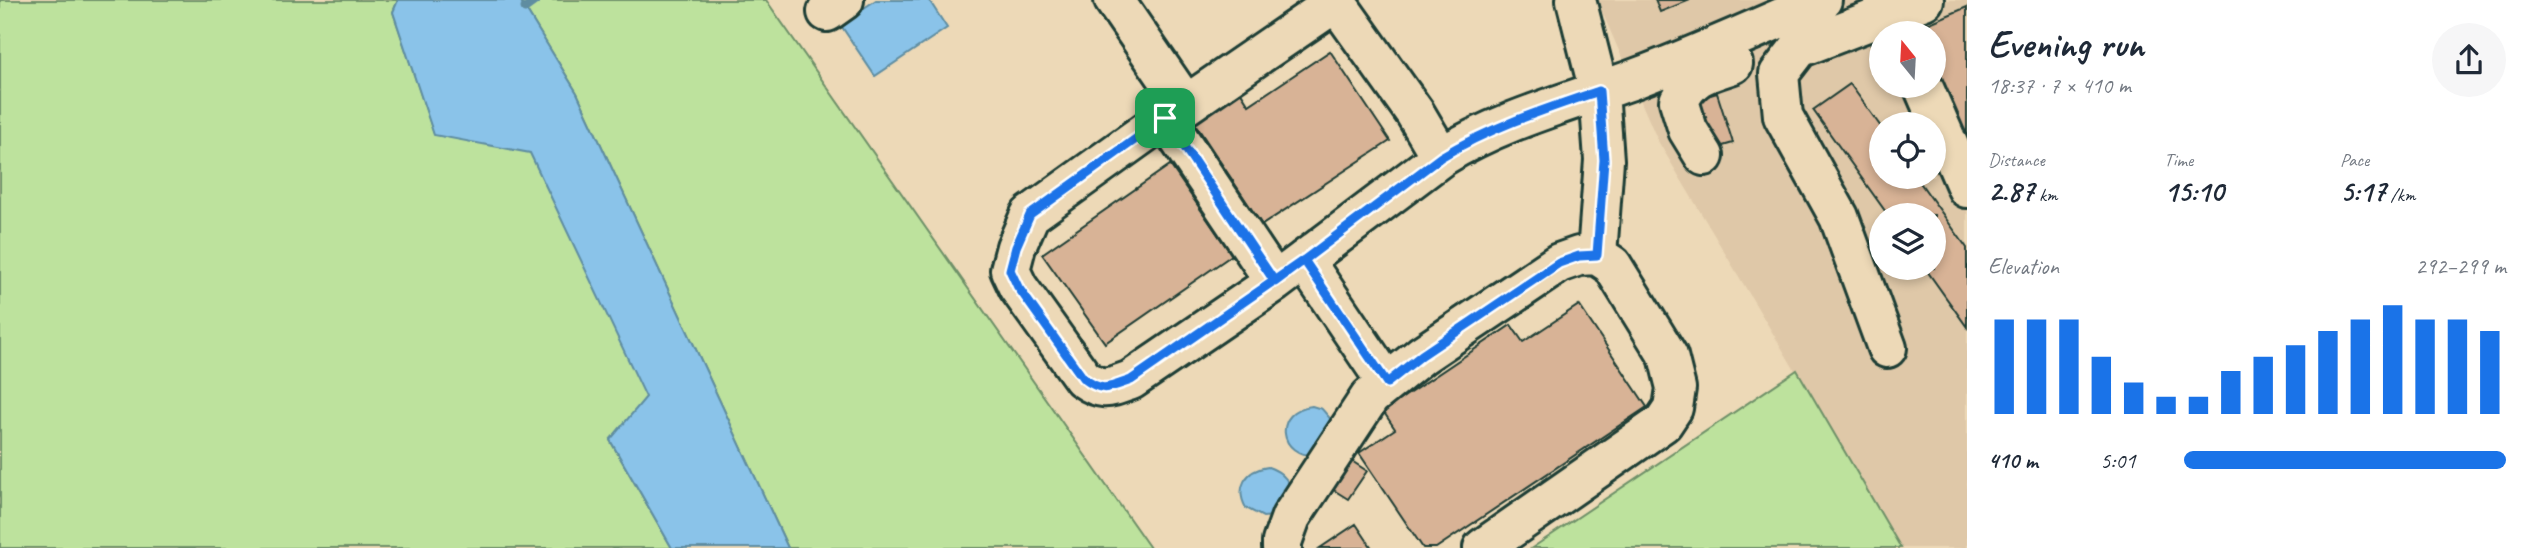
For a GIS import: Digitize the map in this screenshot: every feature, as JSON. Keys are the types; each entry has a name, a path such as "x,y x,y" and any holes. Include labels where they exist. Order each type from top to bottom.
{"lane":[{"path":"1114,0 1175,112 1289,271 1387,383"},
{"path":"1576,0 1599,91 1604,160 1597,255"},
{"path":"1441,157 1415,113 1323,4 1030,215 1016,247 1010,270 1018,287 1083,378 1096,387 1107,389 1131,380 1289,271 1459,146 1542,110 1599,91 1822,0"},
{"path":"1704,156 1688,130 1679,101 1686,86 1701,74 1768,53 1799,48 1905,15"},
{"path":"1799,48 1779,74 1783,116 1839,217 1887,348"},
{"path":"1928,98 1967,188"},
{"path":"1282,548 1290,517 1370,397 1422,355 1559,263 1579,256 1597,255 1612,265 1668,356 1676,388 1673,408 1663,423 1483,548"}],"shaded area":[{"path":"1597,0 1967,0 1967,548 1901,548 1658,141"}],"green space":[{"path":"0,0 398,0 393,12 434,134 530,152 647,397 610,440 672,548 0,548"},
{"path":"520,0 766,0 1150,548 788,548 577,93"},
{"path":"1797,370 1901,548 1532,548"}],"water":[{"path":"398,0 520,0 577,93 788,548 672,548 610,440 646,397 530,153 434,135 393,12"},
{"path":"876,0 929,0 947,28 875,76 840,24"},
{"path":"1312,406 1322,409 1334,423 1317,455 1304,454 1294,449 1285,433 1291,416 1299,409"},
{"path":"1268,467 1281,474 1290,485 1273,516 1263,517 1246,508 1242,487 1253,472"}],"building":[{"path":"1655,0 1690,0 1660,12"},
{"path":"1967,7 1967,163 1940,98 1946,98 1946,21 1934,21"},
{"path":"1330,51 1390,141 1262,225 1188,113 1235,83 1249,105"},
{"path":"1850,84 1870,112 1869,188 1813,110"},
{"path":"1717,93 1733,143 1709,150 1694,100"},
{"path":"1170,165 1232,255 1105,343 1042,254"},
{"path":"1869,189 1925,189 1935,203 1879,203"},
{"path":"1946,219 1967,248 1967,327 1934,280 1946,280"},
{"path":"1579,305 1647,407 1436,548 1423,548 1359,453 1395,429 1383,411 1511,325 1523,342"},
{"path":"1344,456 1367,471 1348,499 1324,484"},
{"path":"1356,524 1372,548 1320,548"}],"waterway":[{"path":"525,8 536,0"}],"route":[{"path":"1165,118 1030,215 1025,222 1010,270 1018,287 1083,378 1096,387 1107,389 1131,380 1275,282 1304,260 1387,383 1422,355 1559,263 1579,256 1597,255 1604,160 1599,91 1542,110 1459,146 1441,157 1421,173 1275,282 1165,118"}]}
